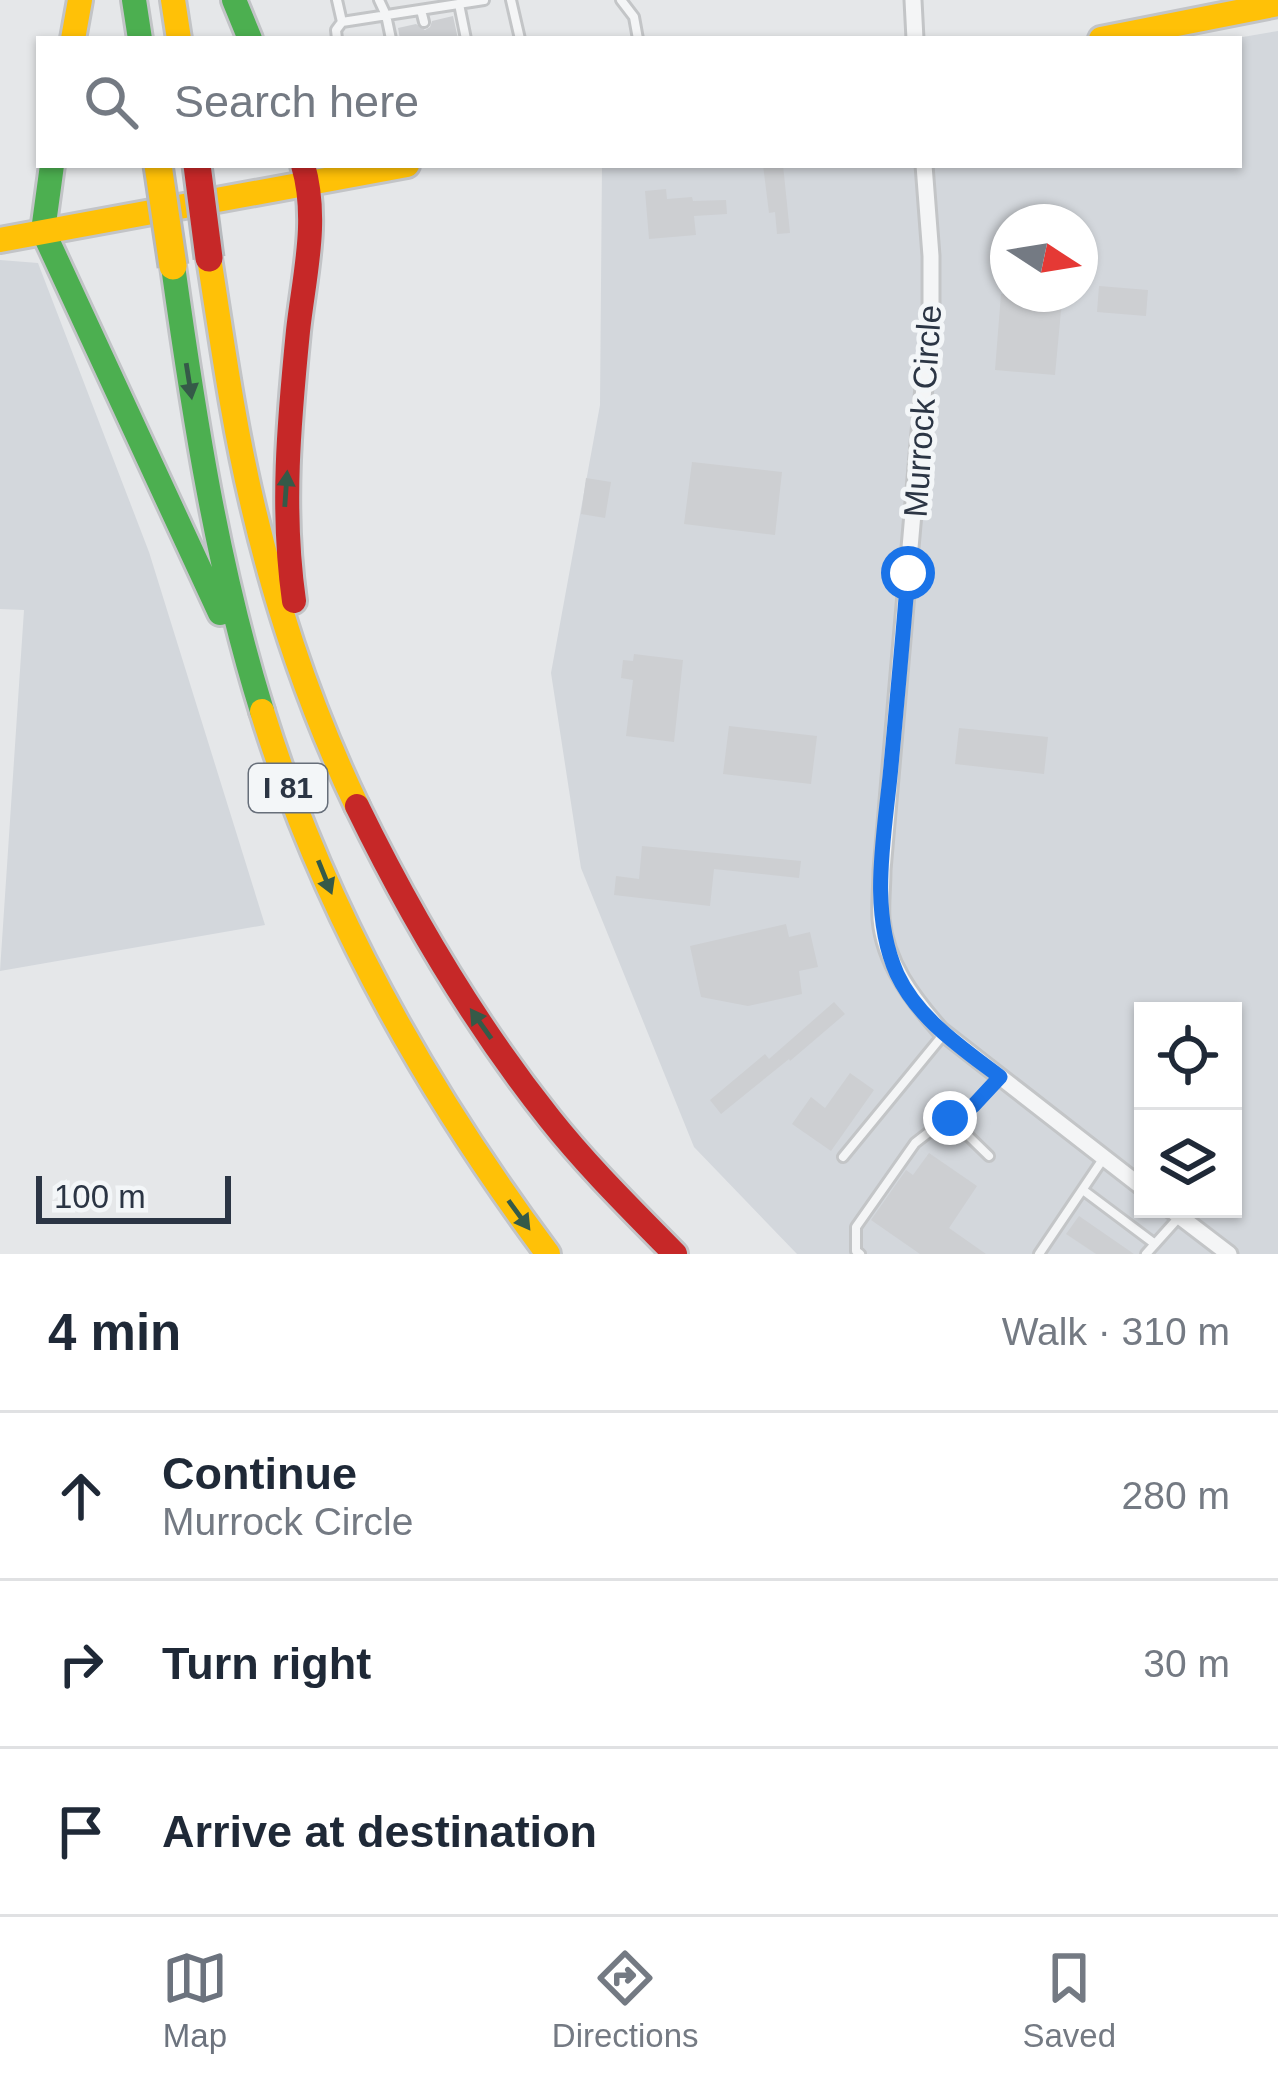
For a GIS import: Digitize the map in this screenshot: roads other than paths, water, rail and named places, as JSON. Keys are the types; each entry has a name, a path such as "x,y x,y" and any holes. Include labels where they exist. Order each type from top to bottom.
{"main road":[{"path":"74,36 80,0"},
{"path":"134,0 140,36"},
{"path":"173,0 179,36"},
{"path":"233,0 249,36"},
{"path":"1116,36 1278,4"},
{"path":"52,168 43,231 189,542 240,675 263,718"},
{"name":"I 81","path":"158,168 210,503 263,718 287,786 368,970 482,1165 548,1254"},
{"name":"I 81","path":"196,168 244,473 271,578 324,728 358,807 429,944 481,1024 550,1119 675,1254"},
{"path":"0,239 306,174 373,168"},
{"path":"306,174 310,213 284,520 297,618 324,728"}],"street":[{"path":"913,0 915,36"},
{"name":"Murrock Circle","path":"924,168 931,306 881,920 898,975 911,998 944,1034 1134,1181"},
{"path":"1181,1218 1228,1254"}],"lane":[{"path":"338,0 342,22"},
{"path":"379,0 390,36"},
{"path":"337,36 342,22 484,0"},
{"path":"511,0 519,36"},
{"path":"621,0 634,17 637,36"},
{"path":"459,4 465,36"},
{"path":"421,10 424,22"},
{"path":"842,1157 944,1034"},
{"path":"860,1254 856,1227 915,1143 973,1106 1000,1077"},
{"path":"950,1118 989,1156"},
{"path":"1039,1254 1104,1158"},
{"path":"1082,1190 1155,1244"},
{"path":"1147,1254 1172,1218"}]}
